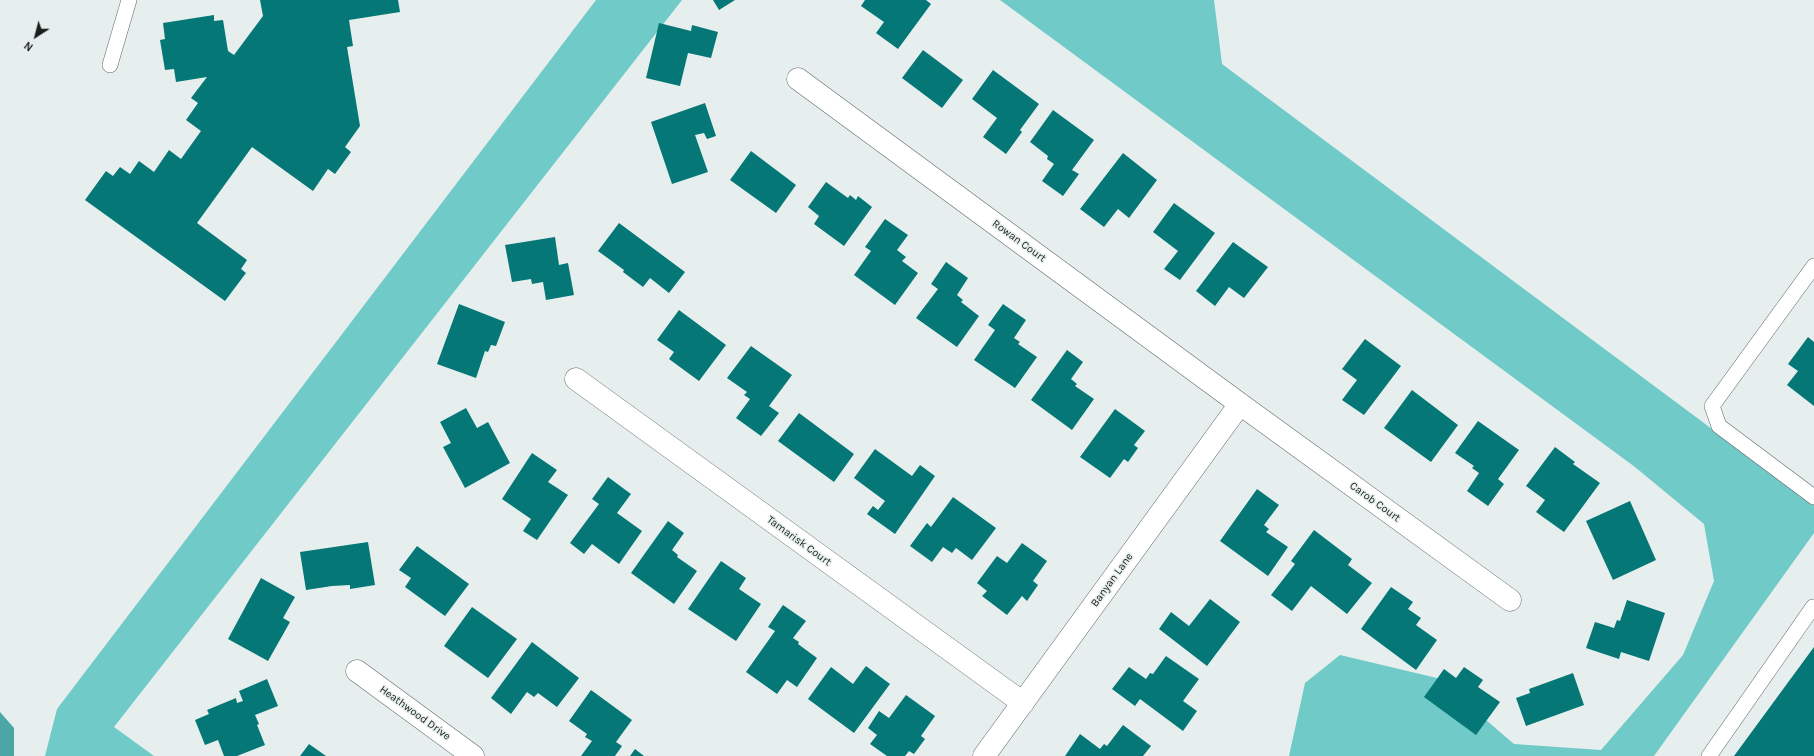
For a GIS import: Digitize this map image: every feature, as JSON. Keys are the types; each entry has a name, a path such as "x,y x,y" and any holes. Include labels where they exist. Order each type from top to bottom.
{"street":[{"name":"Rowan Court","path":"798,79 1240,404"},
{"name":"Tamarisk Court","path":"576,379 1023,703"},
{"name":"Carob Court","path":"1240,404 1510,600"},
{"name":"Banyan Lane","path":"984,756 1240,404"},
{"name":"Heathwood Drive","path":"357,671 473,756"}],"lane":[{"path":"110,65 129,0"},
{"path":"1814,266 1712,406 1719,426 1814,496"},
{"path":"1709,756 1813,607"}],"shaded area":[{"path":"596,0 682,0 114,727 154,756 45,756 57,709"},
{"path":"1000,0 1214,0 1222,64 1814,505 1814,533 1654,756 1289,756 1305,683 1340,655 1437,678 1514,744 1601,750 1683,655 1714,581 1704,524 1635,467"},
{"path":"0,712 14,728 14,756 0,756"}],"building":[{"path":"260,0 398,0 400,12 349,20 353,46 347,47 360,126 345,147 351,152 335,174 328,169 313,191 252,147 197,223 247,260 241,269 246,273 225,301 85,200 106,171 113,176 120,167 130,174 139,161 154,172 169,150 181,159 201,131 186,120 198,103 191,98 207,77 176,82 174,69 165,70 160,40 165,39 163,23 214,15 214,21 223,20 228,51 234,55 263,16"},
{"path":"713,0 735,0 719,10"},
{"path":"865,0 926,0 931,4 898,49 876,33 884,22 861,6"},
{"path":"659,23 691,31 692,25 718,32 711,58 688,53 680,86 646,78"},
{"path":"923,50 963,80 942,108 902,78"},
{"path":"993,70 1039,104 1020,130 1022,132 1006,154 983,137 997,118 972,99"},
{"path":"705,103 716,136 707,139 704,133 695,135 708,172 672,184 651,122"},
{"path":"1053,110 1094,140 1072,170 1079,174 1063,196 1042,181 1054,164 1047,159 1048,156 1030,142"},
{"path":"751,151 796,185 776,213 730,180"},
{"path":"1123,153 1157,180 1129,218 1118,209 1104,227 1080,209"},
{"path":"826,182 848,198 850,195 856,200 858,196 872,207 844,246 814,224 819,216 808,207"},
{"path":"1174,203 1215,233 1180,280 1164,269 1178,251 1153,232"},
{"path":"885,219 908,235 897,250 906,257 902,261 918,273 895,305 854,275 871,251 865,247"},
{"path":"619,223 685,272 669,293 650,278 643,287 623,272 624,270 598,251"},
{"path":"555,237 559,265 568,263 574,295 546,300 543,282 532,284 531,279 512,282 505,245"},
{"path":"1233,242 1268,267 1244,298 1229,287 1215,306 1196,291"},
{"path":"946,262 968,278 957,295 963,300 961,302 979,316 957,347 916,318 938,289 931,284"},
{"path":"459,304 505,322 496,346 491,345 488,352 485,351 476,378 437,364"},
{"path":"1003,304 1026,320 1014,338 1020,342 1018,344 1037,357 1015,388 974,360 995,330 988,325"},
{"path":"679,310 726,345 699,381 669,359 674,352 657,340"},
{"path":"1808,337 1814,342 1814,406 1787,385 1798,371 1788,364"},
{"path":"1365,339 1401,366 1364,415 1342,400 1357,380 1342,369"},
{"path":"751,346 792,375 769,406 779,413 761,436 736,418 750,399 744,395 747,392 727,378"},
{"path":"1067,350 1083,362 1071,379 1077,384 1075,386 1094,399 1072,430 1031,400"},
{"path":"1412,390 1458,425 1431,462 1384,428"},
{"path":"466,408 477,428 488,422 510,463 465,488 443,447 451,443 440,422"},
{"path":"1115,409 1145,431 1134,445 1138,448 1128,462 1124,459 1110,478 1080,457"},
{"path":"799,413 854,454 834,482 778,441"},
{"path":"1478,421 1519,450 1498,479 1504,484 1488,506 1467,491 1479,473 1472,468 1474,466 1455,453"},
{"path":"1555,447 1575,462 1573,464 1600,483 1564,532 1536,512 1545,500 1526,486"},
{"path":"875,449 912,476 920,465 935,476 895,534 867,514 873,506 878,510 885,501 854,478"},
{"path":"532,453 557,470 548,482 568,495 537,540 523,531 531,519 502,499"},
{"path":"608,477 631,494 617,513 642,531 619,564 592,544 584,554 570,543 599,504 592,499"},
{"path":"1257,489 1279,505 1264,525 1269,529 1266,532 1288,547 1268,576 1220,541"},
{"path":"953,497 996,528 972,560 956,548 952,553 943,547 932,562 910,546 927,523 931,527"},
{"path":"1630,501 1656,560 1613,580 1586,521"},
{"path":"668,521 684,533 672,550 678,555 677,557 697,571 674,604 631,573"},
{"path":"1314,530 1352,559 1348,565 1372,583 1347,614 1311,586 1292,611 1271,595 1295,564 1291,561"},
{"path":"368,542 375,585 350,589 350,585 306,590 300,552"},
{"path":"1022,543 1047,561 1033,581 1038,585 1027,601 1022,596 1007,615 982,596 987,591 977,583 997,556 1007,563"},
{"path":"417,546 469,584 445,616 405,587 411,578 399,570"},
{"path":"721,561 746,578 739,589 761,604 736,641 688,609"},
{"path":"261,578 295,597 283,618 290,622 268,661 228,639"},
{"path":"1391,587 1413,602 1408,609 1421,618 1416,625 1437,640 1416,670 1361,629"},
{"path":"1210,599 1240,622 1207,666 1159,629 1171,612 1189,626"},
{"path":"1627,600 1665,613 1649,661 1621,652 1619,659 1586,648 1595,622 1614,628 1617,620 1620,621"},
{"path":"783,605 806,621 793,638 799,642 798,644 817,658 797,687 787,680 777,694 746,672 775,631 768,627"},
{"path":"472,607 517,639 488,678 444,646"},
{"path":"532,642 579,678 557,707 538,693 534,697 527,692 511,714 491,698"},
{"path":"1814,647 1814,756 1734,756"},
{"path":"1166,656 1199,679 1183,701 1197,711 1183,731 1140,699 1135,706 1112,689 1129,667 1146,679 1150,673 1153,674"},
{"path":"866,666 890,684 854,733 808,699 831,667 853,684"},
{"path":"1464,667 1483,680 1478,687 1500,702 1476,735 1424,697 1444,669 1456,678"},
{"path":"1573,673 1584,705 1526,726 1516,698 1530,693 1529,689"},
{"path":"267,679 278,706 255,715 259,724 257,725 265,745 237,756 224,756 218,740 205,745 195,720 209,714 207,710 236,698 237,703 243,701 239,691"},
{"path":"591,690 632,720 616,742 622,746 615,756 581,756 592,741 585,737 587,734 569,721"},
{"path":"906,695 935,716 921,736 925,739 914,754 909,751 905,756 887,756 870,744 877,735 868,728 879,711 889,718"},
{"path":"1123,725 1151,746 1143,756 1065,756 1080,734 1100,749 1104,744 1107,746"},
{"path":"309,744 326,756 300,756"},
{"path":"635,749 644,756 630,756"}]}
